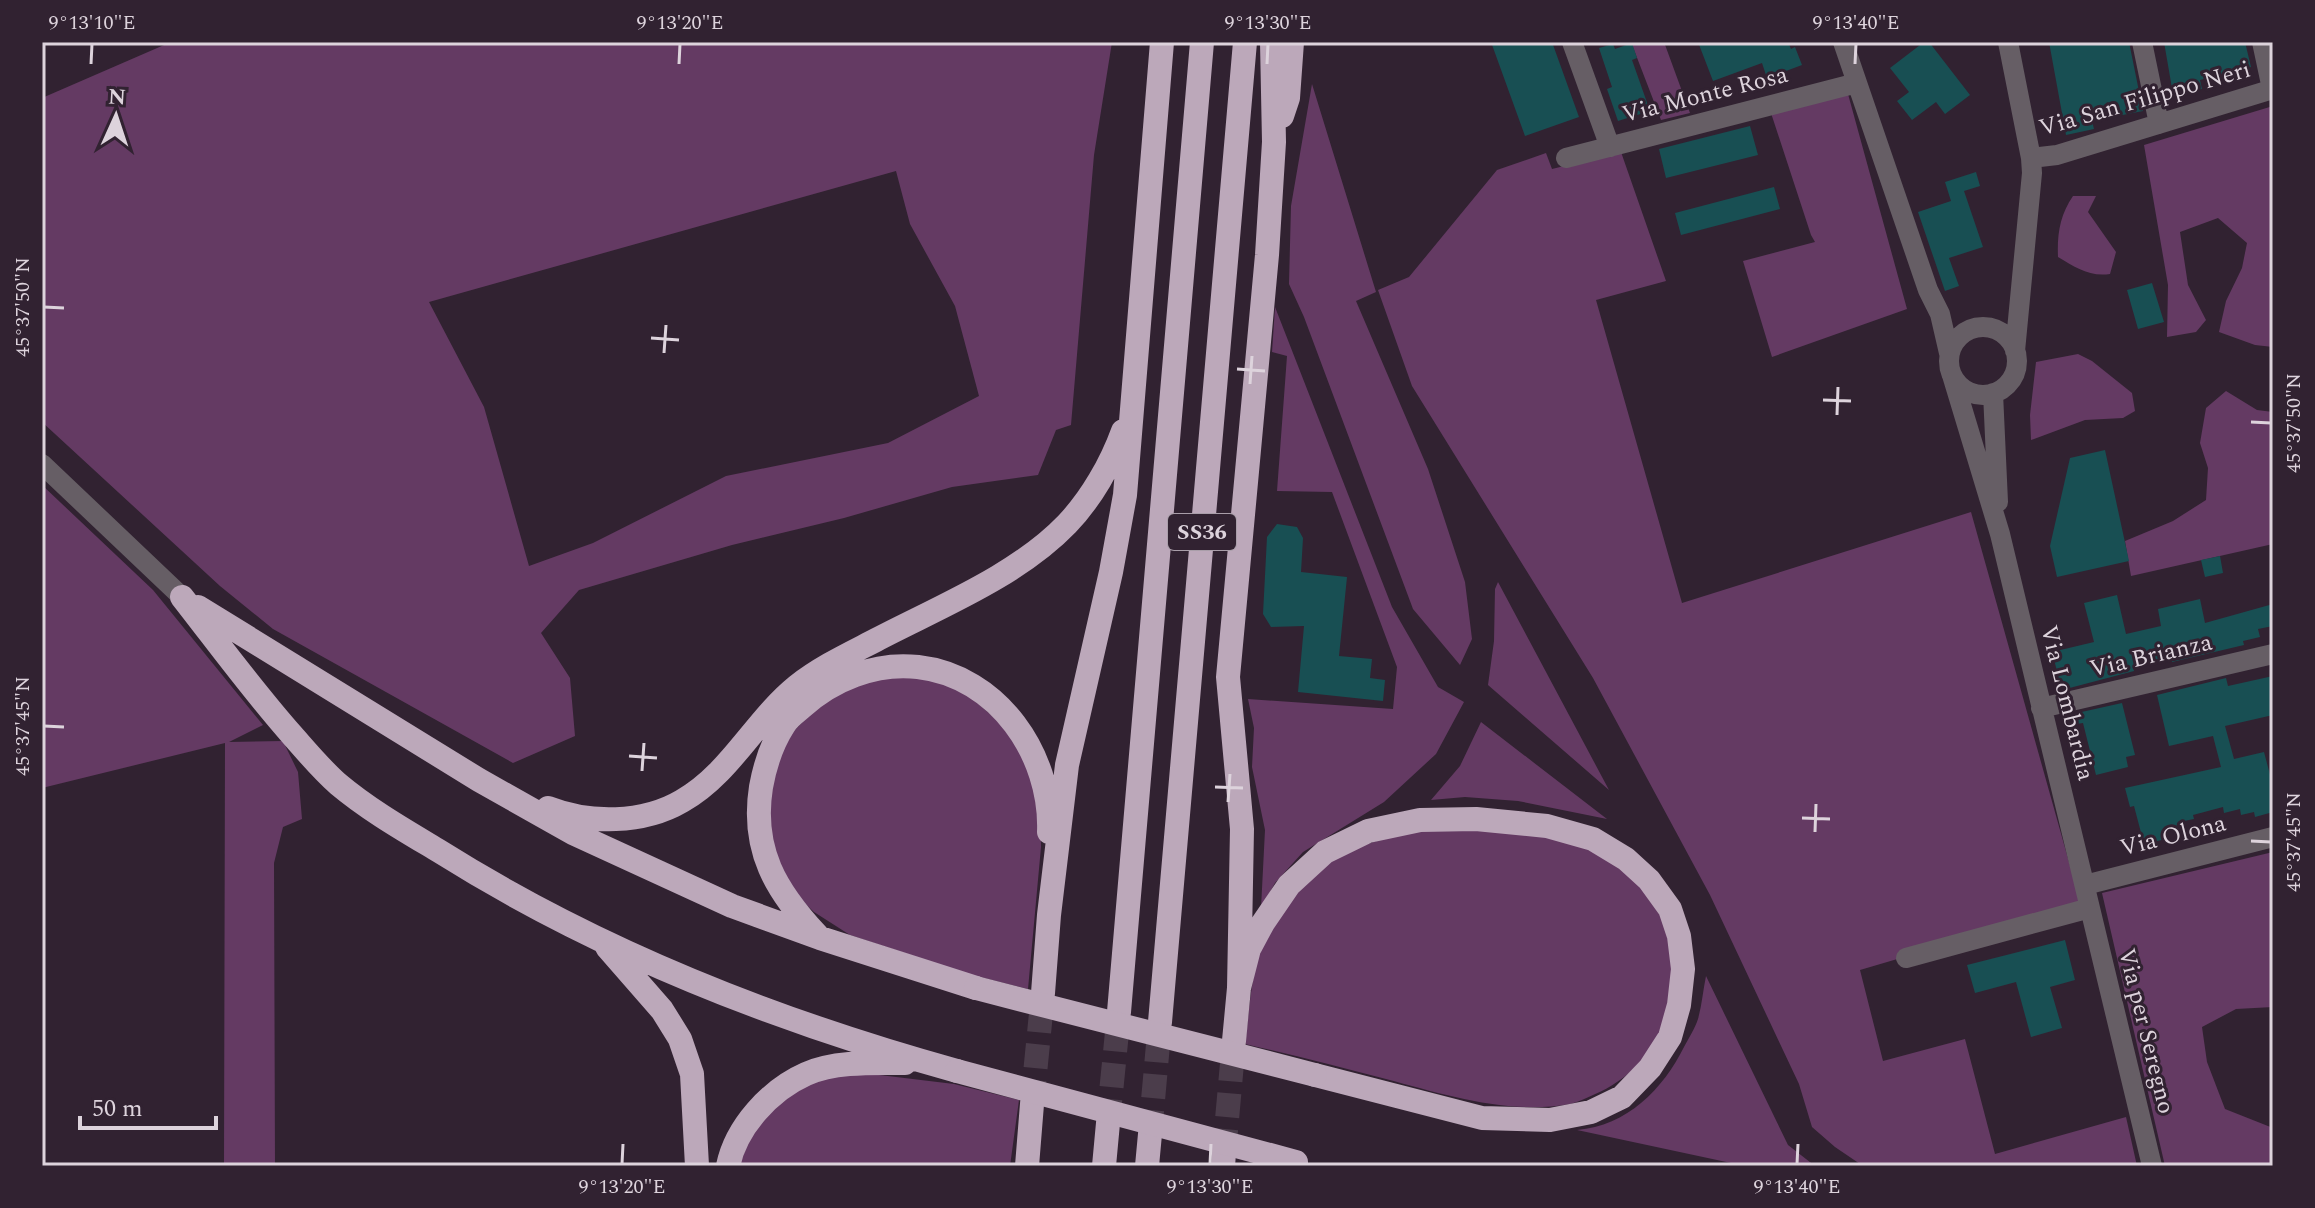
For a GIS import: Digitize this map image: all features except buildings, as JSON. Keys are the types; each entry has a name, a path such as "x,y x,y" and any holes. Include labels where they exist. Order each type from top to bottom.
{"highway":[{"path":"1043,993 1067,765 1111,572 1125,495 1162,42"},
{"name":"SS36","path":"1119,1012 1202,42"},
{"name":"SS36","path":"1160,1022 1245,42"},
{"path":"1234,1041 1239,988 1242,829 1228,677 1267,255 1274,142 1272,42"},
{"path":"1274,142 1288,98 1292,42"},
{"path":"479,780 565,815 607,820 648,815 682,802 712,779 796,686 825,667 993,579 1027,557 1067,524 1113,456 1133,403"},
{"path":"182,597 479,780 573,833 732,906 976,988 1482,1118 1550,1120 1591,1112 1622,1097 1650,1068 1670,1037 1679,1005 1683,969 1679,936 1670,909 1649,880 1626,859 1593,839 1547,826 1476,819 1420,820 1368,831 1325,852 1289,885 1249,949 1239,988"},
{"path":"182,597 275,716 336,782 366,806 486,881 603,942 750,1004 929,1064 1303,1164"},
{"path":"820,938 791,907 774,879 761,842 758,804 766,760 785,722 814,695 845,678 880,668 918,667 953,677 986,695 1011,718 1032,751 1044,788 1049,823 1049,915"},
{"path":"603,942 662,1010 680,1039 692,1074 697,1166"},
{"path":"728,1166 748,1120 776,1093 807,1073 848,1064 929,1064"},
{"path":"1026,1166 1032,1104"},
{"path":"1104,1166 1108,1123"},
{"path":"1147,1166 1150,1134"}],"street":[{"path":"1572,42 1610,147"},
{"name":"Via Lombardia","path":"1843,42 1928,290 1940,314 1949,365 2000,534 2085,885"},
{"path":"1952,375 1958,385 1970,392 1981,395 1993,393 2003,388 2013,376 2017,364 2019,297 2032,173 2008,42"},
{"path":"2142,42 2159,124"},
{"path":"2262,42 2272,89"},
{"name":"Via Monte Rosa","path":"1566,158 1857,83"},
{"name":"Via San Filippo Neri","path":"2031,158 2057,155 2272,89"},
{"path":"1949,353 1960,335 2007,316 2019,297"},
{"path":"1940,314 1956,325 2001,332 2010,340 2015,351"},
{"name":"Via Lombardia","path":"1993,393 2000,534"},
{"path":"42,464 182,597"},
{"name":"Via Brianza","path":"2041,708 2273,654"},
{"name":"Via Olona","path":"2085,885 2273,837"},
{"name":"Via per Seregno","path":"2085,885 2152,1166"},
{"path":"1906,958 2090,908"}],"shaded area":[{"path":"171,42 1112,42 1094,155 1071,425 1056,430 1038,475 952,487 844,518 732,545 579,590 541,633 570,678 575,736 513,763 273,629 220,586 42,422 42,98","holes":["896,171 910,224 955,306 979,396 888,443 726,476 593,543 529,566 484,407 429,302"]},
{"path":"1631,42 1664,42 1690,113 1661,120"},
{"path":"1312,84 1376,292 1356,301 1428,469 1465,582 1472,639 1460,665 1413,609 1289,284 1291,206"},
{"path":"1848,94 1907,309 1772,357 1743,261 1815,242 1771,113"},
{"path":"2273,106 2273,347 2255,345 2219,332 2226,301 2242,268 2247,243 2218,218 2180,232 2188,285 2206,320 2196,332 2167,337 2168,285 2144,145"},
{"path":"1621,152 1666,281 1596,300 1682,603 1971,512 2081,905 1860,970 1883,1061 1965,1039 1995,1154 2126,1117 2137,1166 1863,1166 1812,1127 1799,1084 1710,895 1593,678 1412,386 1378,290 1409,277 1497,170 1546,153 1552,169"},
{"path":"2073,196 2096,196 2088,212 2116,252 2110,274 2089,273 2058,257 2060,225"},
{"path":"1275,307 1392,607 1438,687 1464,702 1436,754 1384,802 1303,852 1275,883 1261,908 1265,830 1252,767 1254,728 1248,699 1393,709 1397,667 1332,492 1277,491 1287,356 1272,352"},
{"path":"2078,354 2092,361 2132,393 2135,411 2123,418 2085,420 2031,440 2030,415 2036,362"},
{"path":"2226,391 2257,410 2273,412 2273,544 2131,576 2125,541 2173,521 2206,500 2208,468 2200,443 2206,408"},
{"path":"42,485 153,590 263,725 229,742 283,741 298,772 302,819 283,827 274,863 275,1166 224,1166 225,743 42,788"},
{"path":"1498,582 1609,790 1488,685"},
{"path":"886,677 928,679 964,691 1018,739 1040,807 1041,847 1028,989 968,974 850,935 814,912 798,897 780,872 767,813 775,768 789,736 818,706 849,687"},
{"path":"1481,722 1607,819 1518,801 1465,797 1431,800 1460,766"},
{"path":"1416,829 1497,830 1554,837 1605,854 1634,875 1661,912 1672,942 1675,972 1672,1003 1661,1032 1644,1057 1621,1079 1570,1104 1547,1107 1500,1105 1454,1097 1245,1044 1258,959 1270,931 1299,889 1335,859 1365,845"},
{"path":"2273,852 2273,1007 2236,1009 2202,1027 2207,1062 2225,1109 2273,1128 2273,1166 2165,1166 2102,893"},
{"path":"1706,976 1788,1145 1815,1166 1745,1166 1577,1130 1612,1121 1654,1091 1675,1062 1697,1022"},
{"path":"863,1073 954,1084 1019,1100 1010,1166 739,1166 752,1133 772,1109 805,1085 837,1074"}],"tunnel":[{"path":"1032,1104 1043,993"},
{"path":"1108,1123 1119,1012"},
{"path":"1150,1134 1160,1022"},
{"path":"1224,1153 1234,1041"}]}
